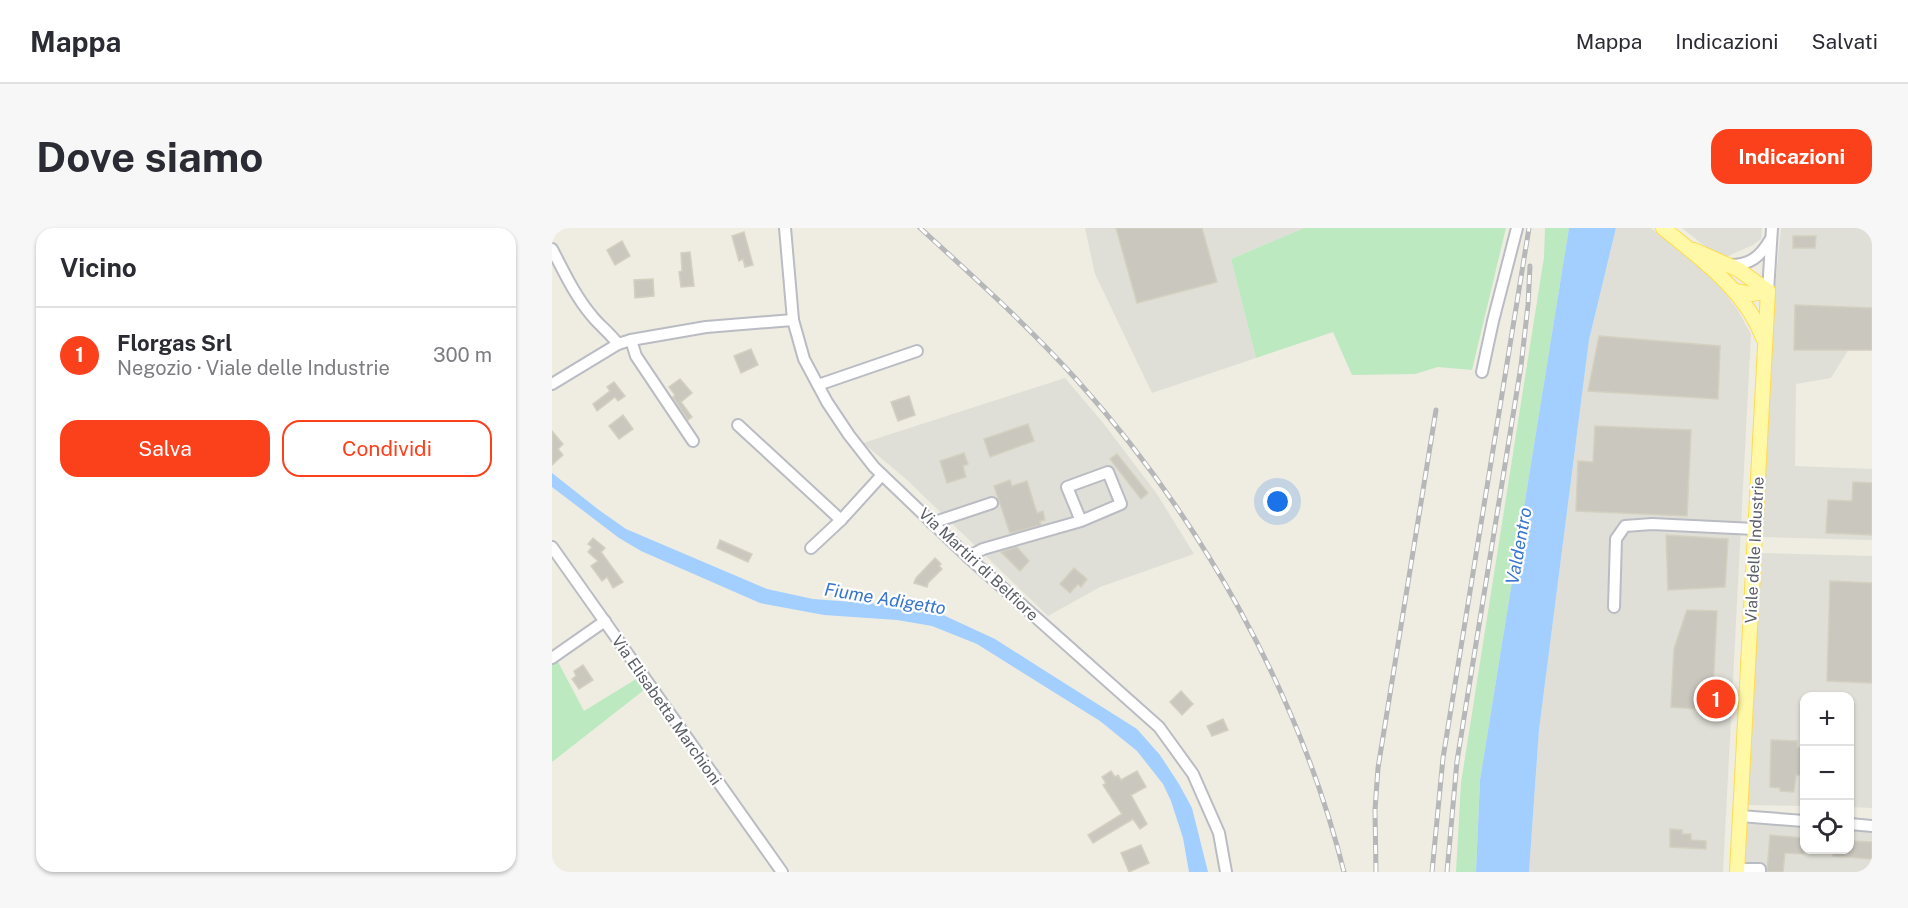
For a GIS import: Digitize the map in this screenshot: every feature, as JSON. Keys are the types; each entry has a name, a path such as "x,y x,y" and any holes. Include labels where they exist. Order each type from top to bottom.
{"main road":[{"path":"1663,228 1735,291 1758,324 1765,342"},
{"path":"1683,245 1730,265 1752,277 1768,291"},
{"path":"1735,291 1752,294 1768,291"},
{"name":"Viale delle Industrie","path":"1737,870 1768,291"}],"street":[{"name":"Via Martiri di Belfiore","path":"785,228 793,320 804,359 849,435 882,475 968,557 1159,727 1193,774 1219,833 1226,872"},
{"path":"1482,372 1517,228"},
{"path":"1730,265 1747,264 1756,259 1763,252 1772,233"},
{"name":"Viale delle Industrie","path":"1768,291 1772,233"},
{"path":"552,249 569,281 592,316 609,331 618,344"},
{"path":"552,384 618,344 631,340 706,327 793,320"},
{"path":"631,340 636,356 693,441"},
{"path":"818,385 917,351"},
{"path":"738,425 841,520"},
{"path":"968,557 982,549 1081,520 1121,504 1108,472 1067,488 1081,520"},
{"path":"811,548 841,520 882,475"},
{"path":"932,523 992,503"},
{"path":"1614,607 1616,538 1625,526 1652,524 1755,529"},
{"name":"Via Elisabetta Marchioni","path":"552,547 782,872"},
{"path":"552,658 605,621"},
{"path":"1740,816 1800,821"},
{"path":"1854,824 1872,826"},
{"path":"1737,870 1760,869 1760,872"}],"shaded area":[{"path":"1085,228 1304,228 1231,259 1256,358 1152,393 1095,274"},
{"path":"1616,228 1651,228 1712,276 1737,309 1751,334 1723,872 1529,872 1539,730 1589,340"},
{"path":"1682,228 1762,228 1761,239 1721,259"},
{"path":"1781,228 1872,228 1872,338 1855,339 1831,378 1796,384 1795,466 1872,469 1872,540 1759,537 1770,333"},
{"path":"1065,378 1104,424 1157,494 1194,554 1100,587 1048,616 906,479 863,443"},
{"path":"1758,553 1872,556 1872,808 1854,807 1854,692 1800,692 1800,806 1746,805"},
{"path":"1745,824 1800,825 1800,854 1854,854 1854,826 1872,827 1872,872 1742,872"}],"green space":[{"path":"1304,228 1506,228 1472,370 1438,367 1415,374 1352,375 1333,332 1256,358 1231,259"},
{"path":"1545,228 1569,228 1480,780 1476,872 1456,872 1461,783 1544,257"},
{"path":"557,660 584,711 636,679 644,690 552,762 552,663"}],"water":[{"name":"Valdentro","path":"1569,228 1616,228 1589,340 1539,730 1529,872 1476,872 1480,780"},
{"path":"552,473 626,529 767,589 813,599 893,605 941,614 995,639 1137,729 1160,755 1192,808 1208,872 1189,872 1183,838 1171,801 1163,784 1137,751 1100,721 977,644 932,626 897,620 824,615 760,603 641,551 619,538 552,487"}],"building":[{"path":"1116,228 1202,228 1217,282 1137,303"},
{"path":"744,232 753,265 745,267 743,259 739,261 732,236"},
{"path":"1793,236 1816,236 1815,248 1793,248"},
{"path":"622,241 630,256 615,265 607,250"},
{"path":"690,252 694,286 681,287 679,272 682,271 681,253"},
{"path":"653,279 654,296 635,298 634,280"},
{"path":"1795,305 1872,308 1872,350 1794,350"},
{"path":"1599,336 1720,346 1718,399 1588,391"},
{"path":"751,349 758,365 741,373 734,356"},
{"path":"680,379 692,393 681,402 692,417 688,420 669,387"},
{"path":"614,382 625,396 618,401 615,397 597,411 593,404 610,391 607,387"},
{"path":"909,396 915,415 898,421 891,402"},
{"path":"623,415 633,429 619,439 609,426"},
{"path":"1028,424 1034,441 990,457 984,439"},
{"path":"1595,426 1691,430 1687,516 1576,511 1578,461 1593,462"},
{"path":"552,431 563,444 558,449 563,455 552,465"},
{"path":"964,453 968,464 963,466 966,477 947,483 940,461"},
{"path":"1117,454 1148,493 1141,499 1110,459"},
{"path":"1010,480 1012,486 1027,481 1037,513 1043,511 1045,520 1040,521 1041,525 1010,533 994,486"},
{"path":"1853,482 1872,483 1872,535 1826,533 1828,500 1852,501"},
{"path":"1666,535 1728,539 1725,587 1668,590"},
{"path":"593,538 605,548 601,552 623,582 613,588 607,577 602,581 591,566 598,561 588,552 592,547 588,544"},
{"path":"720,540 752,554 748,562 717,548"},
{"path":"1017,547 1029,561 1020,571 1001,552"},
{"path":"935,558 941,564 939,566 942,569 927,587 914,583 916,578"},
{"path":"1074,568 1087,579 1081,587 1078,584 1070,593 1060,584"},
{"path":"1830,581 1872,583 1872,683 1827,681"},
{"path":"1687,610 1717,611 1712,710 1671,707 1674,649"},
{"path":"583,665 593,680 579,689 572,679 576,676 574,671"},
{"path":"1181,691 1193,704 1182,715 1170,702"},
{"path":"1223,719 1228,730 1212,736 1207,726"},
{"path":"1771,740 1797,741 1797,747 1800,747 1800,775 1796,775 1794,792 1780,791 1780,788 1770,787"},
{"path":"1111,771 1121,780 1137,771 1146,787 1131,795 1147,824 1140,829 1133,819 1093,843 1088,835 1122,814 1103,785 1106,783 1102,777"},
{"path":"1670,829 1682,830 1682,834 1691,834 1691,840 1706,841 1706,849 1670,847"},
{"path":"1770,835 1800,838 1800,854 1785,853 1783,872 1767,872"},
{"path":"1854,841 1872,842 1872,859 1833,856 1833,854 1854,854"},
{"path":"1141,845 1149,863 1129,872 1121,853"}],"railway":[{"path":"920,228 1020,321 1076,379 1121,432 1164,489 1203,548 1240,610 1301,738 1325,805 1344,872"},
{"path":"1432,872 1443,758 1529,228"},
{"path":"1447,872 1457,761 1521,366 1530,266"},
{"path":"1376,872 1375,810 1378,768 1436,410"}],"place":[{"name":"Florgas Srl","path":"1716,699"}],"water label":[{"name":"Fiume Adigetto","path":"885,599"}]}
